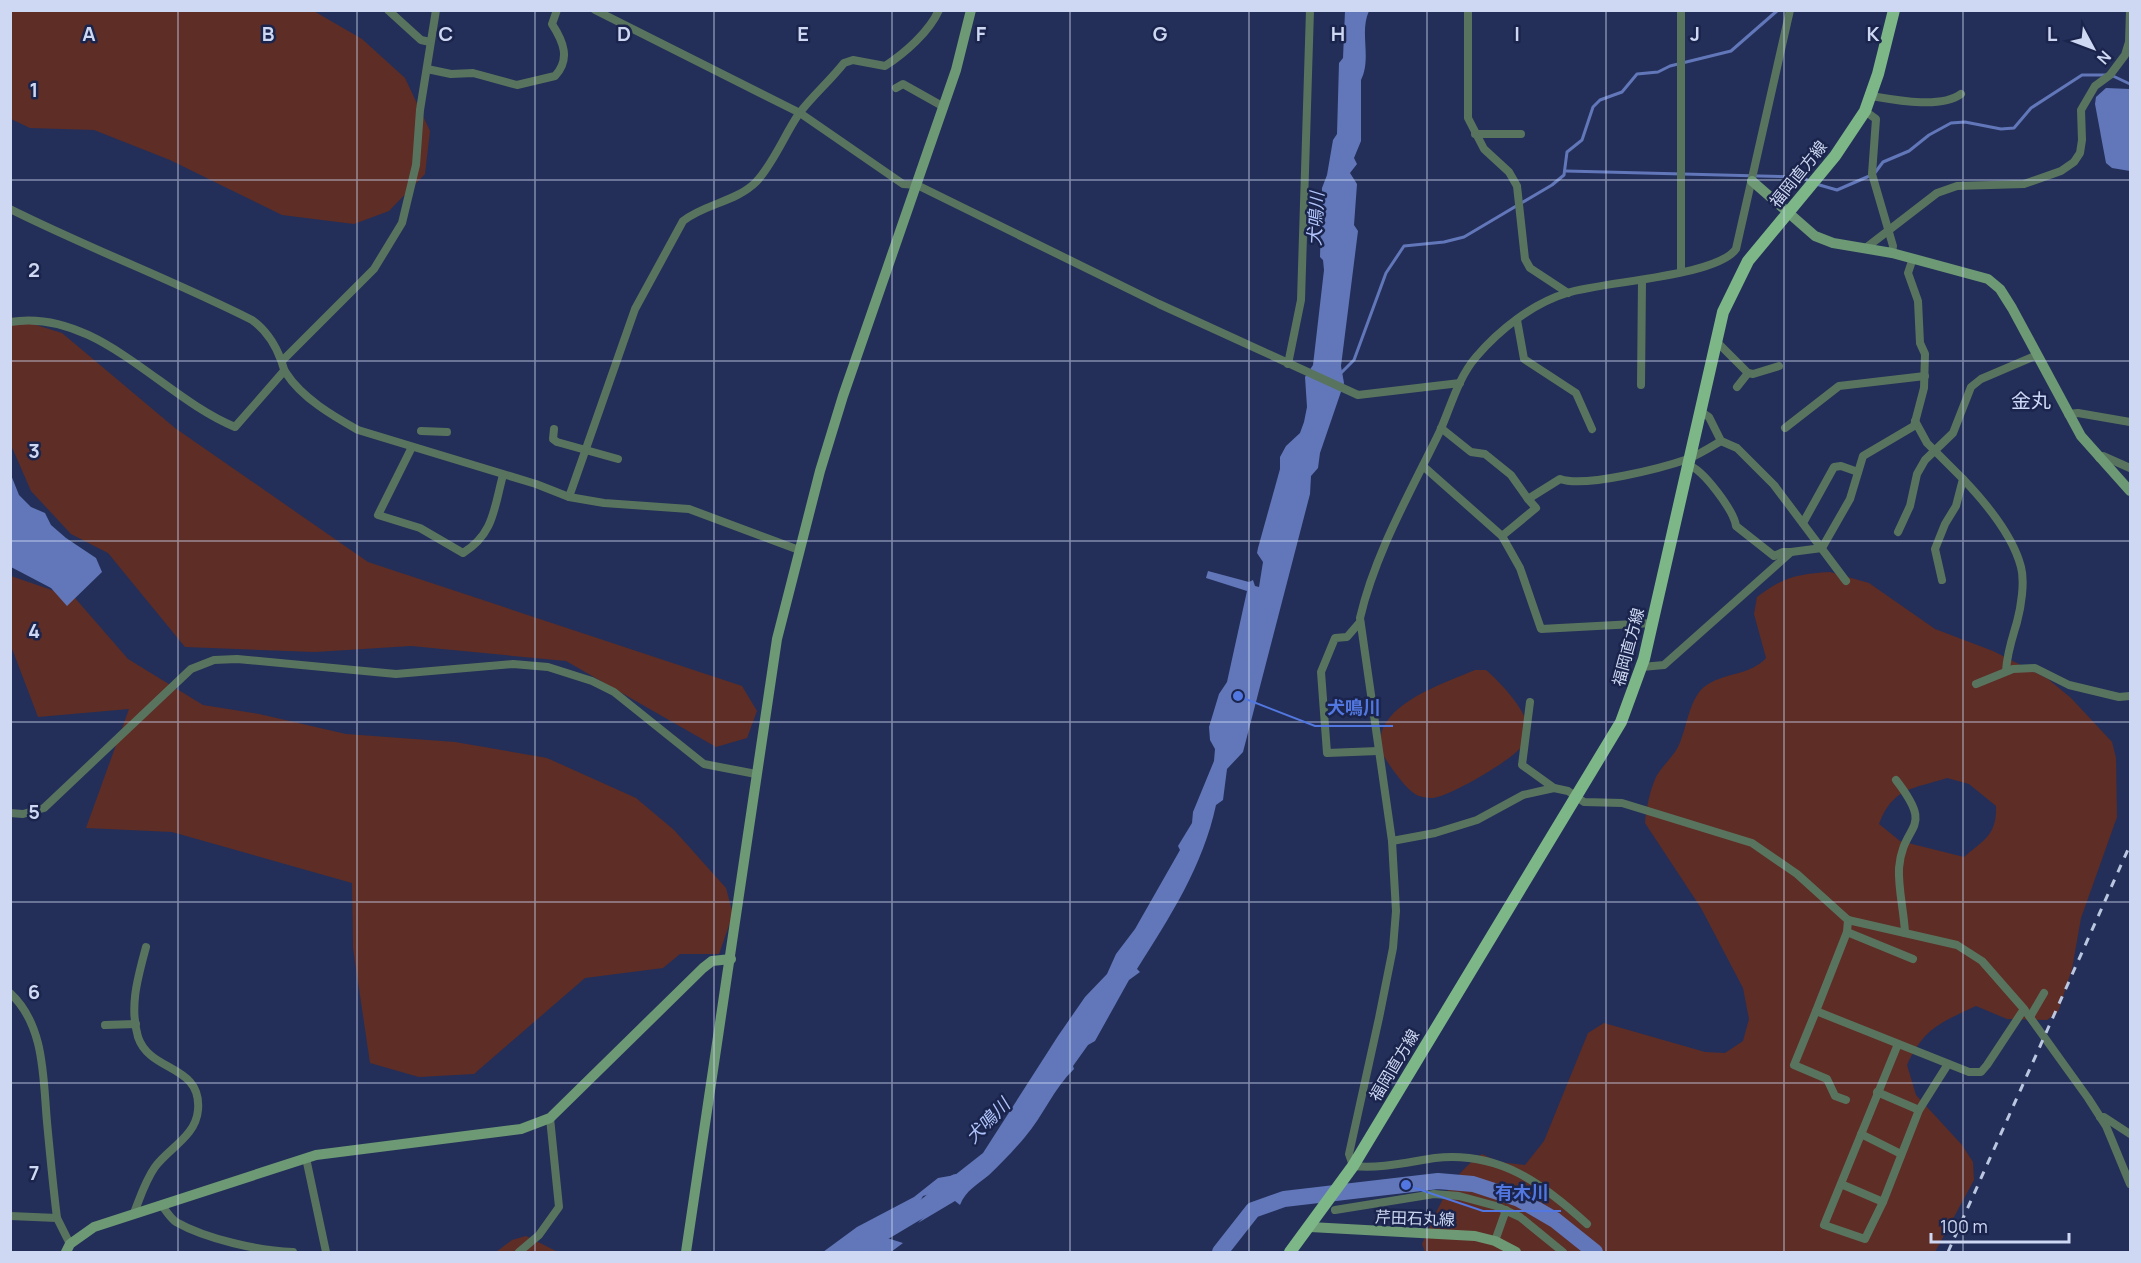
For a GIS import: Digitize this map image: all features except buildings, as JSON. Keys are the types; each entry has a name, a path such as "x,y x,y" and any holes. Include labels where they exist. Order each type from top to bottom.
{"main road":[{"name":"福岡直方線","path":"1290,1252 1350,1170 1621,722 1642,667 1716,341 1727,302 1748,261 1836,156 1865,111 1894,10"}],"street":[{"path":"388,10 422,40 430,42"},
{"path":"282,361 374,269 402,223 416,165 430,42 436,10"},
{"path":"427,69 451,74 489,76 517,85 555,76 565,51 552,24 557,10"},
{"path":"595,10 800,113 903,184 916,185 1288,364 1358,394 1460,383"},
{"path":"569,497 635,309 683,221 693,213 715,206 745,190 756,181 800,113 844,63 853,60 885,66 897,58 934,21 939,10"},
{"path":"1288,364 1301,300 1310,10"},
{"path":"1468,10 1468,118 1484,149 1509,172 1517,186 1525,259 1530,268 1568,293"},
{"path":"1681,10 1681,272"},
{"path":"1587,1224 1538,1183 1518,1171 1481,1161 1437,1158 1350,1170 1349,1154 1393,948 1396,885 1392,841 1360,622 1366,593 1460,383 1475,358 1529,310 1568,293 1681,272 1730,257 1736,249 1790,10"},
{"path":"686,1252 777,639 799,550 843,396 944,107 956,70 970,11"},
{"path":"1867,246 1937,193 1957,186 2024,184 2061,171 2074,162 2082,140 2081,110 2095,87 2110,75 2125,55 2129,42 2130,11"},
{"path":"896,88 903,84 911,87 944,107"},
{"path":"1871,96 1924,102 1951,100 1961,94"},
{"path":"1865,111 1876,119 1872,174 1892,252"},
{"path":"1475,134 1521,134"},
{"path":"1752,181 1815,236 1833,243 1867,246 1892,252 1988,279 2000,289 2068,414 2099,458 2130,491"},
{"path":"10,209 73,240 171,281 252,320 264,328 282,361 284,371 298,389 358,430 569,497 604,503 689,509 799,550"},
{"path":"1822,548 1850,499 1863,456 1914,426 1924,388 1925,354 1920,343 1918,301 1908,273 1913,258"},
{"path":"1641,385 1642,280"},
{"path":"10,322 34,320 57,324 106,345 236,427 284,371"},
{"path":"1517,320 1524,359 1576,393 1592,429"},
{"path":"1716,341 1748,373 1753,374 1779,366"},
{"path":"1898,532 1910,506 1917,474 1925,460 1953,433 1971,387 1988,375 2037,355"},
{"path":"1737,387 1748,373"},
{"path":"1785,428 1839,386 1925,376"},
{"path":"1700,411 1709,417 1721,441 1737,448 1774,485 1846,581"},
{"path":"2068,414 2078,413 2130,422"},
{"path":"1915,421 1927,443 1981,498 2002,528 2022,567 2017,622 2009,642 2006,671"},
{"path":"1441,428 1472,452 1485,454 1511,475 1536,508 1502,536"},
{"path":"554,429 553,439 556,442 618,459"},
{"path":"421,431 447,432"},
{"path":"1528,499 1560,479 1571,483 1633,474 1689,462 1721,441"},
{"path":"412,447 378,515 420,528 463,553 477,544 489,529 503,475"},
{"path":"2099,458 2103,456 2130,468"},
{"path":"1689,462 1708,481 1735,518 1736,526 1774,556 1783,552 1822,548"},
{"path":"1423,466 1502,536 1520,568 1541,629 1653,623"},
{"path":"1803,523 1834,467 1841,466 1858,472"},
{"path":"1942,580 1935,549 1956,506 1963,479"},
{"path":"1642,667 1664,665 1791,552"},
{"path":"1360,622 1347,637 1335,638 1321,672 1328,753 1378,751"},
{"path":"10,813 23,814 44,807 191,669 214,660 237,659 396,674 513,664 548,667 592,681 614,692 704,764 756,774"},
{"path":"1976,684 2006,671 2035,668 2069,685 2119,697 2130,696"},
{"path":"1530,702 1522,765 1554,788 1568,791 1576,797 1596,803 1622,803 1752,843 1797,874 1848,920 1957,945 1982,962 2024,1009 2100,1118 2130,1184"},
{"path":"1896,780 1915,808 1916,822 1900,859 1899,884 1905,933"},
{"path":"1392,841 1477,820 1523,795 1554,788"},
{"path":"1846,1101 1835,1096 1827,1080 1794,1065 1847,932 1848,920"},
{"path":"1847,932 1912,959"},
{"path":"134,1213 155,1167 194,1126 198,1109 195,1086 187,1076 163,1064 146,1051 138,1038 134,996 146,947"},
{"path":"10,993 19,1001 28,1016 44,1065 57,1218 68,1248 94,1227 306,1158 521,1129 550,1118 703,968 712,961 731,959"},
{"path":"2030,1017 2044,993"},
{"path":"1816,1011 1969,1072 1981,1072 2024,1009"},
{"path":"105,1025 136,1024"},
{"path":"1898,1044 1824,1226 1865,1239 1883,1202 1919,1110 1948,1064"},
{"path":"1877,1092 1919,1110"},
{"path":"2100,1118 2104,1117 2130,1134"},
{"path":"519,1252 539,1234 559,1207 550,1118"},
{"path":"1861,1134 1902,1154"},
{"path":"306,1158 326,1252"},
{"path":"1841,1184 1883,1202"},
{"path":"1335,1210 1434,1194 1459,1196 1506,1210 1538,1230 1563,1252"},
{"path":"161,1205 174,1221 187,1227 239,1244 293,1252"},
{"path":"1495,1241 1506,1210"},
{"path":"10,1216 57,1218"},
{"name":"芹田石丸線","path":"1310,1227 1464,1234 1495,1241 1516,1252"}],"shaded area":[{"path":"312,10 362,39 405,78 430,131 425,174 389,211 354,224 282,215 170,160 94,130 30,128 11,119 11,11"},
{"path":"10,317 62,333 175,428 368,562 742,686 757,711 747,738 716,747 566,661 411,646 315,652 185,647 108,553 71,534 31,491 11,445"},
{"path":"1830,572 1869,583 1935,629 1993,651 2048,679 2071,698 2112,742 2116,758 2117,817 2081,918 2072,969 2058,1012 2047,1020 2007,1019 1976,1006 1934,1028 1920,1043 1907,1065 1916,1095 1962,1145 1973,1162 1974,1180 1935,1252 1425,1252 1422,1244 1439,1206 1453,1183 1470,1163 1482,1154 1499,1162 1525,1165 1544,1141 1588,1033 1604,1023 1705,1052 1725,1053 1743,1041 1749,1019 1743,988 1701,908 1645,823 1646,812 1656,777 1678,747 1691,707 1699,693 1711,682 1752,668 1766,658 1754,614 1757,597 1783,581","holes":["1947,778 1969,784 1996,806 1996,816 1988,836 1964,857 1900,841 1879,824 1891,803 1906,791"]},
{"path":"11,576 75,598 128,659 203,705 259,714 346,734 455,742 547,758 636,798 674,830 726,888 733,914 719,954 680,954 663,968 585,978 474,1074 419,1077 370,1063 353,948 352,883 172,832 86,828 129,709 38,717 11,646"},
{"path":"1475,670 1486,670 1515,701 1526,721 1529,730 1528,738 1514,754 1470,783 1442,796 1433,798 1417,795 1400,780 1380,751 1383,728 1399,708 1411,700"},
{"path":"526,1236 558,1252 496,1252 512,1240"}],"water":[{"path":"1345,11 1369,11 1365,28 1364,72 1361,80 1361,141 1354,158 1357,164 1350,173 1357,184 1354,225 1358,231 1341,366 1344,383 1320,453 1318,468 1311,476 1310,494 1243,752 1227,769 1223,800 1216,805 1203,849 1173,910 1137,969 1140,972 1129,980 1095,1041 1088,1045 1073,1066 1074,1069 1060,1085 1031,1129 1007,1157 969,1192 960,1205 955,1201 918,1223 943,1198 934,1193 923,1196 903,1217 856,1246 862,1252 823,1252 857,1227 914,1197 938,1178 955,1175 983,1153 1085,997 1107,974 1116,954 1135,929 1180,850 1178,846 1192,823 1193,812 1214,761 1215,749 1210,740 1209,727 1219,694 1227,682 1247,591 1206,578 1208,571 1249,582 1253,580 1255,586 1259,587 1263,562 1257,553 1280,469 1280,457 1286,446 1300,433 1307,407 1305,377 1313,365 1324,270 1323,260 1320,257 1322,188 1327,175 1333,140 1337,134 1339,63 1343,58"},
{"path":"2106,88 2130,89 2130,171 2112,168 2106,163 2095,104 2096,97"},
{"path":"11,475 19,495 31,507 45,513 51,525 66,538 96,558 102,572 67,606 51,588 11,567"},
{"path":"887,1238 903,1243 891,1252 864,1252"}],"waterway":[{"path":"1341,373 1354,360 1386,273 1404,246 1444,242 1464,237 1552,185 1564,175 1567,152 1582,140 1593,107 1600,100 1622,92 1637,74 1658,72 1670,66 1731,51 1778,10"},
{"path":"1816,184 1837,190 1874,174 1883,162 1909,151 1929,135 1951,123 1965,122 2001,129 2014,128 2031,108 2082,75 2106,75"},
{"path":"2113,76 2130,84"},
{"path":"1566,171 1800,177 1810,181"},
{"path":"1220,1252 1253,1210 1284,1199 1438,1181 1473,1184 1519,1199 1555,1220 1595,1252"},
{"name":"犬鳴川","path":"851,1252 918,1212 956,1182"}],"railway":[{"path":"1948,1252 2130,845"}],"place":[{"name":"犬鳴川","path":"1238,696"},
{"name":"有木川","path":"1406,1185"}],"district":[{"name":"金丸","path":"2031,401"}]}
